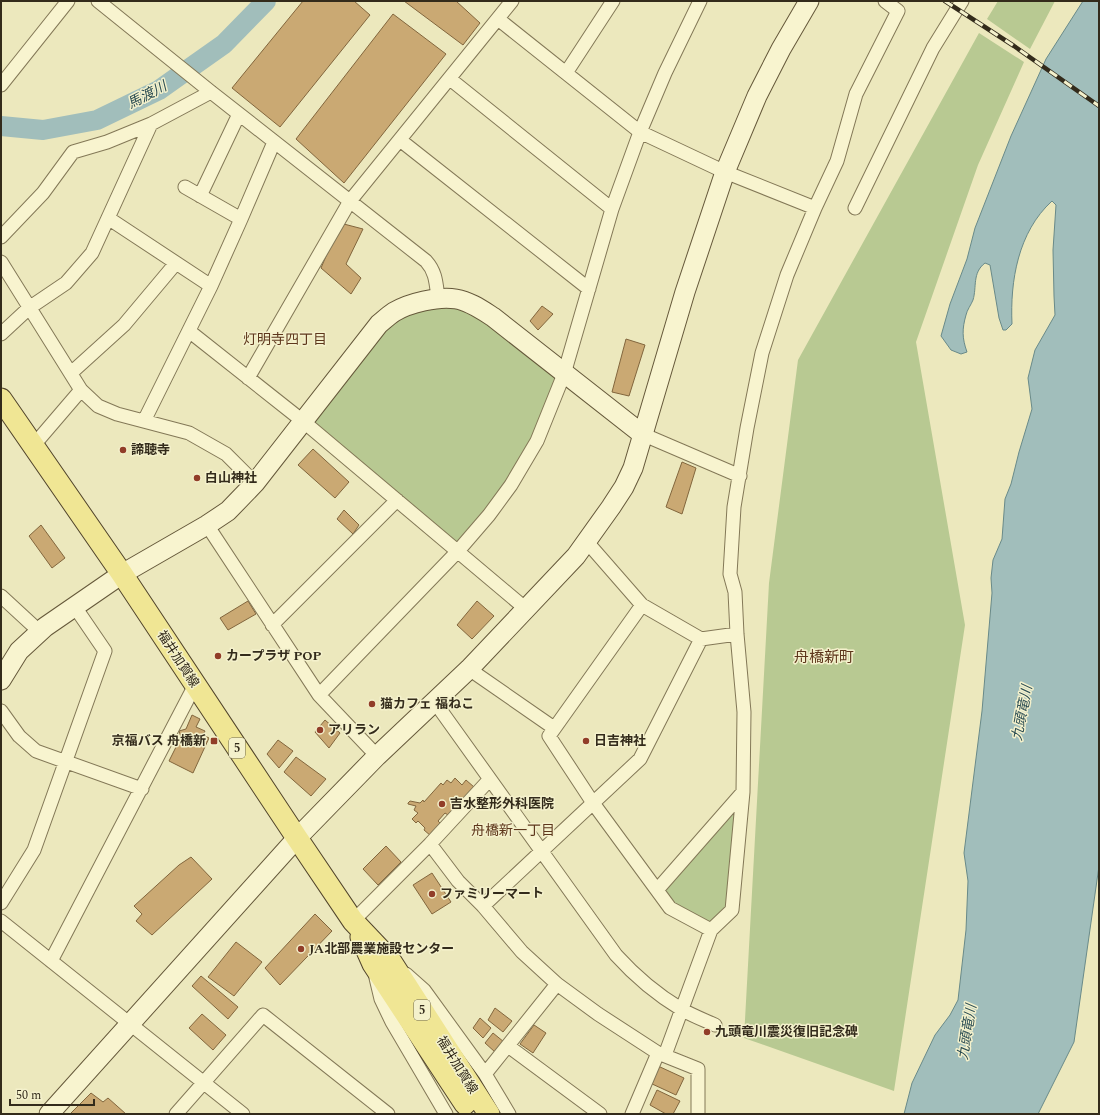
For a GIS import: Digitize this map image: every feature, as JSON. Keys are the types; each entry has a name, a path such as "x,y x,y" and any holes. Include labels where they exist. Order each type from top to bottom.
{"main road":[{"name":"福井加賀線","path":"1,399 122,574 296,838 381,962 478,1112"}],"street":[{"path":"1,85 68,1"},
{"path":"98,1 426,261 432,268 435,277 438,298"},
{"path":"248,378 350,201 512,1"},
{"path":"566,73 613,1"},
{"path":"318,695 458,551 489,515 511,485 537,441 564,374 612,209 640,132 665,73 700,1"},
{"path":"49,1114 296,838 377,756 469,669 576,556 587,542 624,487 632,468 685,292 725,172 757,96 781,49 809,1"},
{"path":"632,1114 682,1010 711,930 732,910 742,792 744,712 735,592 730,574 734,507 747,428 762,353 787,275 815,208 837,161 856,94 898,11 885,1"},
{"path":"855,208 933,48 962,1"},
{"path":"498,19 640,132 725,172 815,208"},
{"path":"450,79 612,209"},
{"path":"1,237 43,193 73,152 107,142 151,124 211,92"},
{"path":"200,196 239,114"},
{"path":"1,334 29,308 66,283 92,253 151,124"},
{"path":"400,140 589,289"},
{"path":"144,421 211,286 274,142"},
{"path":"185,187 241,219"},
{"path":"108,218 211,286"},
{"path":"1,262 81,390 98,406 118,414 189,433 226,454 255,483"},
{"path":"71,373 124,325 176,263"},
{"path":"1,680 19,652 45,626 122,574 207,525 228,511 255,483 379,324 394,312 413,304 438,298 457,299 492,317 642,434 740,476"},
{"path":"189,331 304,422 526,609"},
{"path":"34,446 81,390"},
{"path":"272,625 397,500"},
{"path":"207,525 318,695 377,756"},
{"path":"587,542 642,606 701,639 737,634"},
{"path":"1,596 40,632"},
{"path":"642,606 549,736 592,803 670,908 711,930"},
{"path":"1,903 34,850 64,761 105,651 75,607"},
{"path":"484,906 640,759 701,639"},
{"path":"469,669 554,728"},
{"path":"51,961 195,685"},
{"path":"434,701 541,851 616,954 632,973 651,989 682,1010 715,1025"},
{"path":"1,711 19,736 36,751 142,789"},
{"path":"353,920 430,844 490,779"},
{"path":"657,890 742,792"},
{"path":"430,844 458,881 484,906 522,952 557,984 598,1014 661,1054 698,1069 698,1114"},
{"path":"1,920 243,1114"},
{"path":"381,962 424,990 485,1074 509,1114"},
{"path":"381,962 381,999 392,1022 446,1114"},
{"path":"485,1074 557,984"},
{"path":"176,1114 263,1015 388,1114"},
{"path":"508,1046 600,1114"}],"green space":[{"path":"998,1 1055,1 1030,49 987,19"},
{"path":"979,33 1024,62 978,165 916,342 965,625 894,1091 744,1038 769,583 798,360"},
{"path":"435,304 465,311 480,318 564,374 537,441 458,551 306,424 379,324"},
{"path":"742,799 730,909 711,930 657,890"}],"water":[{"name":"九頭竜川","path":"1083,1 1099,1 1099,866 1074,1042 1038,1114 904,1114 912,1083 935,1035 950,1015 958,1000 966,930 968,881 964,853 982,711 992,593 991,578 993,560 1002,539 1005,499 1011,484 1032,409 1028,378 1035,350 1055,315 1053,250 1056,205 1052,201 1040,213 1031,227 1018,258 1013,291 1012,324 1006,330 1003,330 999,318 990,265 985,263 978,271 973,300 967,311 963,329 963,338 967,352 961,354 951,350 941,336 950,304 967,259 975,228 1011,136 1046,59"}],"building":[{"path":"303,1 354,1 370,15 280,127 232,88"},
{"path":"404,1 456,1 480,23 463,45"},
{"path":"393,14 446,54 344,183 296,139"},
{"path":"340,223 363,229 346,264 361,278 351,294 321,268"},
{"path":"542,306 553,314 538,330 530,321"},
{"path":"626,339 645,345 629,396 612,392"},
{"path":"313,449 349,482 335,498 298,465"},
{"path":"682,462 696,468 682,514 666,507"},
{"path":"344,510 359,525 353,534 337,519"},
{"path":"41,525 65,558 52,568 29,536"},
{"path":"248,601 256,614 228,630 220,618"},
{"path":"477,601 494,616 472,639 457,625"},
{"path":"192,715 200,719 196,727 205,731 203,735 209,738 193,773 169,761 181,737 179,731 186,729"},
{"path":"325,720 340,733 329,748 315,732"},
{"path":"278,740 293,751 279,768 267,754"},
{"path":"296,757 326,779 311,796 284,772"},
{"path":"455,778 462,785 466,780 474,787 448,815 445,813 438,821 440,823 431,836 424,830 425,828 418,821 416,823 412,819 418,813 414,810 416,806 408,803 410,801 420,803 423,800 424,802 441,783 443,785 447,780 451,783"},
{"path":"386,846 401,862 378,885 363,869"},
{"path":"191,857 212,879 152,935 136,921 142,914 134,906 179,865"},
{"path":"432,873 451,902 432,914 413,885"},
{"path":"315,914 332,931 280,985 265,968"},
{"path":"236,942 262,962 234,996 208,977"},
{"path":"201,976 238,1007 228,1019 192,986"},
{"path":"495,1008 512,1021 503,1032 488,1020"},
{"path":"202,1014 226,1035 213,1050 189,1028"},
{"path":"480,1018 491,1028 483,1038 473,1028"},
{"path":"534,1025 546,1033 533,1053 520,1044"},
{"path":"493,1033 504,1042 495,1052 485,1043"},
{"path":"658,1066 684,1078 676,1095 650,1083"},
{"path":"657,1090 680,1101 673,1114 666,1114 650,1105"},
{"path":"91,1093 103,1102 108,1098 126,1114 70,1114"}],"waterway":[{"name":"馬渡川","path":"1,126 43,130 97,120 159,90 224,44 266,1"}],"railway":[{"path":"945,1 1014,46 1099,106"}],"place":[{"name":"諦聴寺","path":"123,450"},
{"name":"白山神社","path":"197,478"},
{"name":"カープラザ POP","path":"218,656"},
{"name":"猫カフェ 福ねこ","path":"372,704"},
{"name":"アリラン","path":"320,730"},
{"name":"京福バス 舟橋新","path":"214,741"},
{"name":"日吉神社","path":"586,741"},
{"name":"吉水整形外科医院","path":"442,804"},
{"name":"ファミリーマート","path":"432,894"},
{"name":"JA北部農業施設センター","path":"301,949"},
{"name":"九頭竜川震災復旧記念碑","path":"707,1032"}],"district":[{"name":"灯明寺四丁目","path":"285,339"},
{"name":"舟橋新町","path":"824,657"},
{"name":"舟橋新一丁目","path":"513,830"}]}
